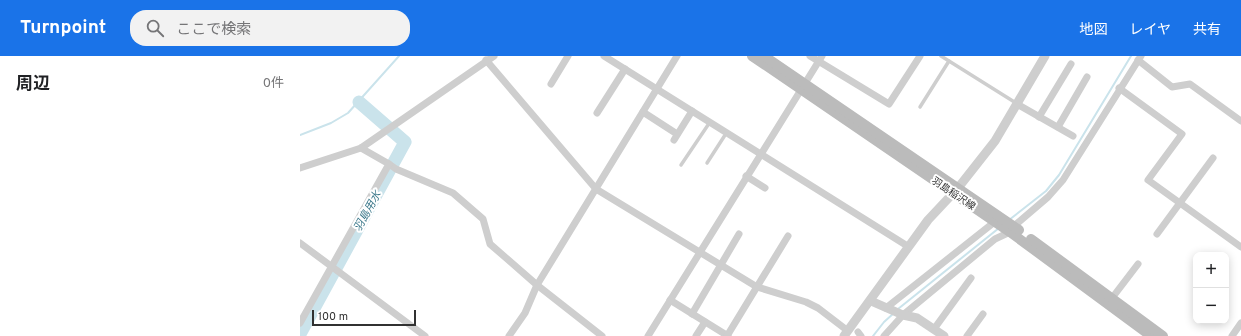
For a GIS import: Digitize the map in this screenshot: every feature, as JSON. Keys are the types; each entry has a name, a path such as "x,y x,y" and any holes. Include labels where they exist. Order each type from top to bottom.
{"main road":[{"name":"羽島稲沢線","path":"752,56 802,86 956,190 1110,301 1163,336"},
{"name":"羽島稲沢線","path":"764,56 802,86"},
{"name":"羽島稲沢線","path":"1110,301 1151,336"}],"street":[{"path":"300,168 361,148 486,60 494,56"},
{"path":"551,84 568,56"},
{"path":"604,56 727,132 909,248"},
{"path":"509,336 525,313 537,284 677,56"},
{"path":"810,56 820,59 888,104 920,56"},
{"path":"486,60 596,189 757,287 806,302 818,308 846,334 928,220 956,190 995,141 1045,56"},
{"path":"884,336 895,311 1005,224 1048,197 1063,180 1139,58 1172,86 1190,84 1241,121"},
{"path":"648,336 760,153 820,59"},
{"path":"1039,116 1071,64"},
{"path":"597,113 625,69"},
{"path":"1058,127 1087,77"},
{"path":"1119,88 1182,134 1148,180 1179,204 1241,247"},
{"path":"1017,104 1074,136"},
{"path":"643,112 676,137 692,111"},
{"path":"361,148 391,166 453,193 483,219 490,244 602,336"},
{"path":"1157,234 1213,158"},
{"path":"300,323 391,166"},
{"path":"746,176 765,188"},
{"path":"895,311 995,240 1005,224"},
{"path":"692,314 739,234"},
{"path":"670,300 727,336 788,236"},
{"path":"300,243 425,336"},
{"path":"1110,301 1138,264"},
{"path":"934,329 971,278"},
{"path":"871,301 917,318 944,336"},
{"path":"967,336 982,314"},
{"path":"696,336 705,322"},
{"path":"1232,336 1241,323"}],"lane":[{"path":"941,56 1017,104"},
{"path":"920,107 949,61"},
{"path":"681,166 710,122"},
{"path":"707,162 727,132"}],"waterway":[{"name":"羽島用水","path":"300,135 331,123 348,113 399,56"},
{"path":"1009,220 1046,191 1059,175 1131,56"},
{"name":"羽島用水","path":"300,334 405,142 359,102"},
{"path":"898,309 999,228"},
{"path":"873,336 884,322 894,313"}]}
